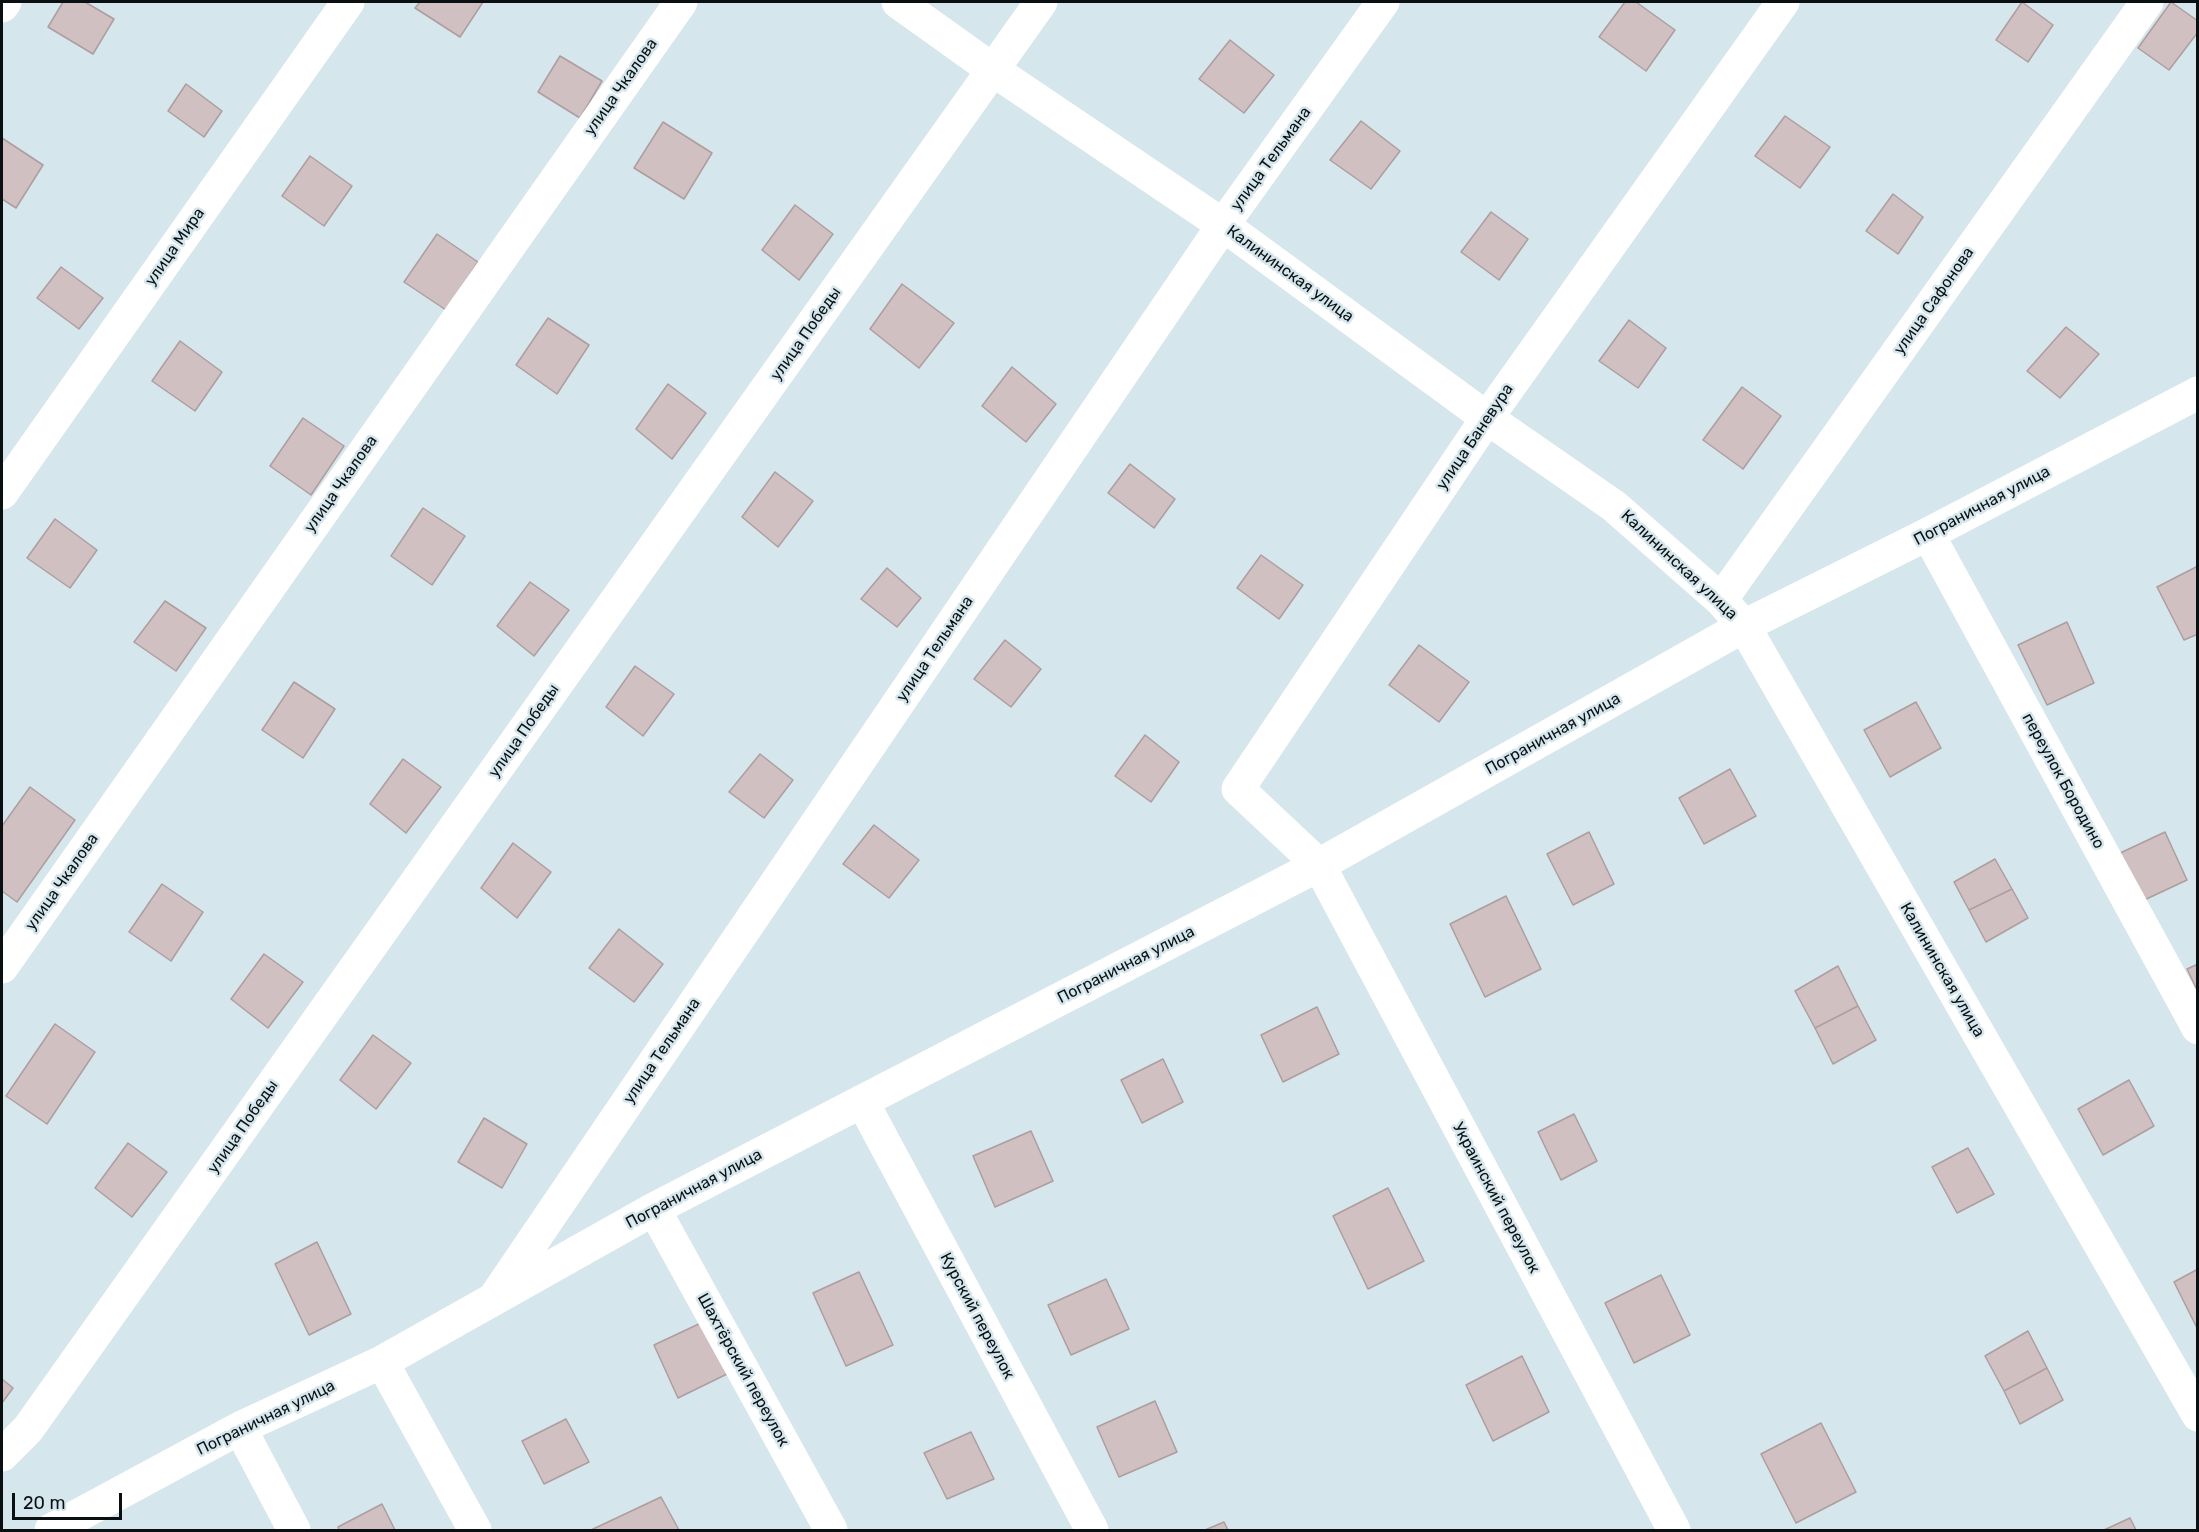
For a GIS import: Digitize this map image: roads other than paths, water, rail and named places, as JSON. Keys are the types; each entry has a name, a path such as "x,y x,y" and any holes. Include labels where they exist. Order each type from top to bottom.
{"street":[{"path":"2,6 5,2"},
{"name":"улица Мира","path":"2,493 348,2"},
{"name":"улица Чкалова","path":"2,967 681,2"},
{"name":"Калининская улица","path":"898,2 993,70 1223,225 1487,418 1614,506 1721,600 1744,626 2198,1415"},
{"name":"улица Победы","path":"2,1455 28,1430 1041,2"},
{"name":"улица Тельмана","path":"492,1300 1223,225 1383,2"},
{"name":"улица Баневура","path":"1319,865 1239,789 1487,418 1783,2"},
{"name":"улица Сафонова","path":"1721,600 2147,2"},
{"name":"Пограничная улица","path":"51,1530 240,1428 382,1362 654,1209 1319,865 1744,626 1928,534 2198,393"},
{"name":"переулок Бородино","path":"1928,534 2198,1028"},
{"name":"Украинский переулок","path":"1319,865 1674,1530"},
{"name":"Курский переулок","path":"862,1101 1092,1530"},
{"name":"Шахтёрский переулок","path":"654,1209 831,1530"},
{"path":"382,1362 475,1530"},
{"path":"240,1428 294,1530"}]}
